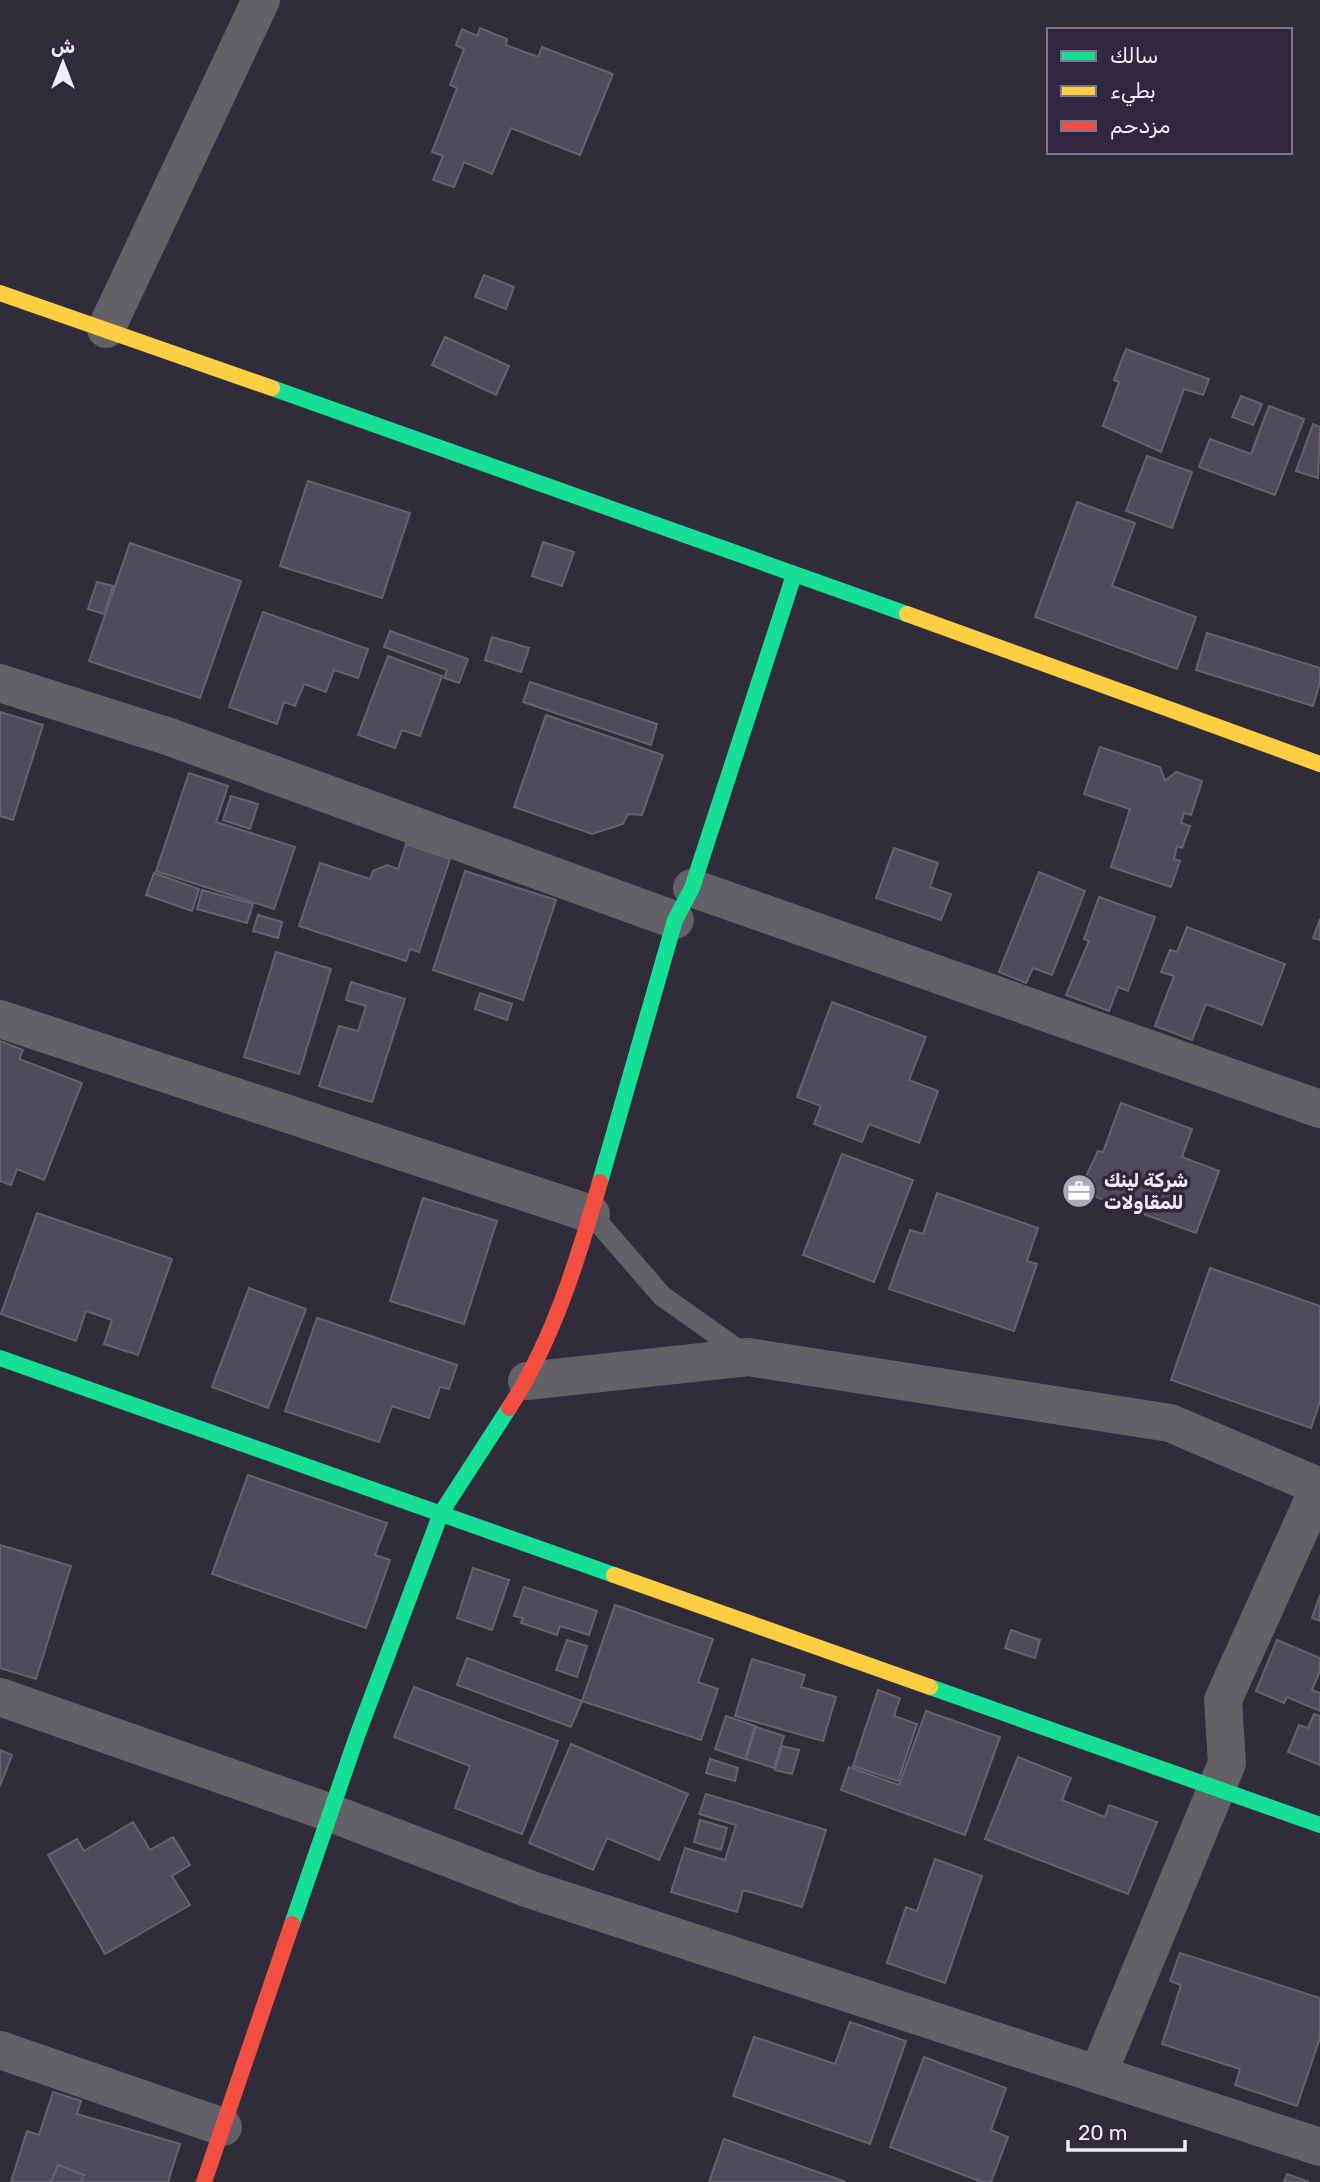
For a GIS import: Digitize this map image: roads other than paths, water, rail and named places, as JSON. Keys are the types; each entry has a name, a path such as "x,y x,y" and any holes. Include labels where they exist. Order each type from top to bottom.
{"street":[{"path":"106,329 261,0"},
{"path":"2,299 106,329 548,484 1320,764"},
{"path":"204,2182 356,1736 441,1513 527,1381 579,1256 683,904 794,575"},
{"path":"0,683 1320,1108"},
{"path":"0,1019 591,1214"},
{"path":"527,1381 748,1357 1170,1423 1320,1486 1223,1700 1227,1763 1098,2074"},
{"path":"0,1358 1320,1825"},
{"path":"0,1697 331,1812 530,1889 1320,2147"},
{"path":"0,2050 223,2127"}],"lane":[{"path":"591,1214 662,1296 748,1357"}],"place":[{"name":"شركة لينك للمقاولات","path":"1079,1191"}]}
